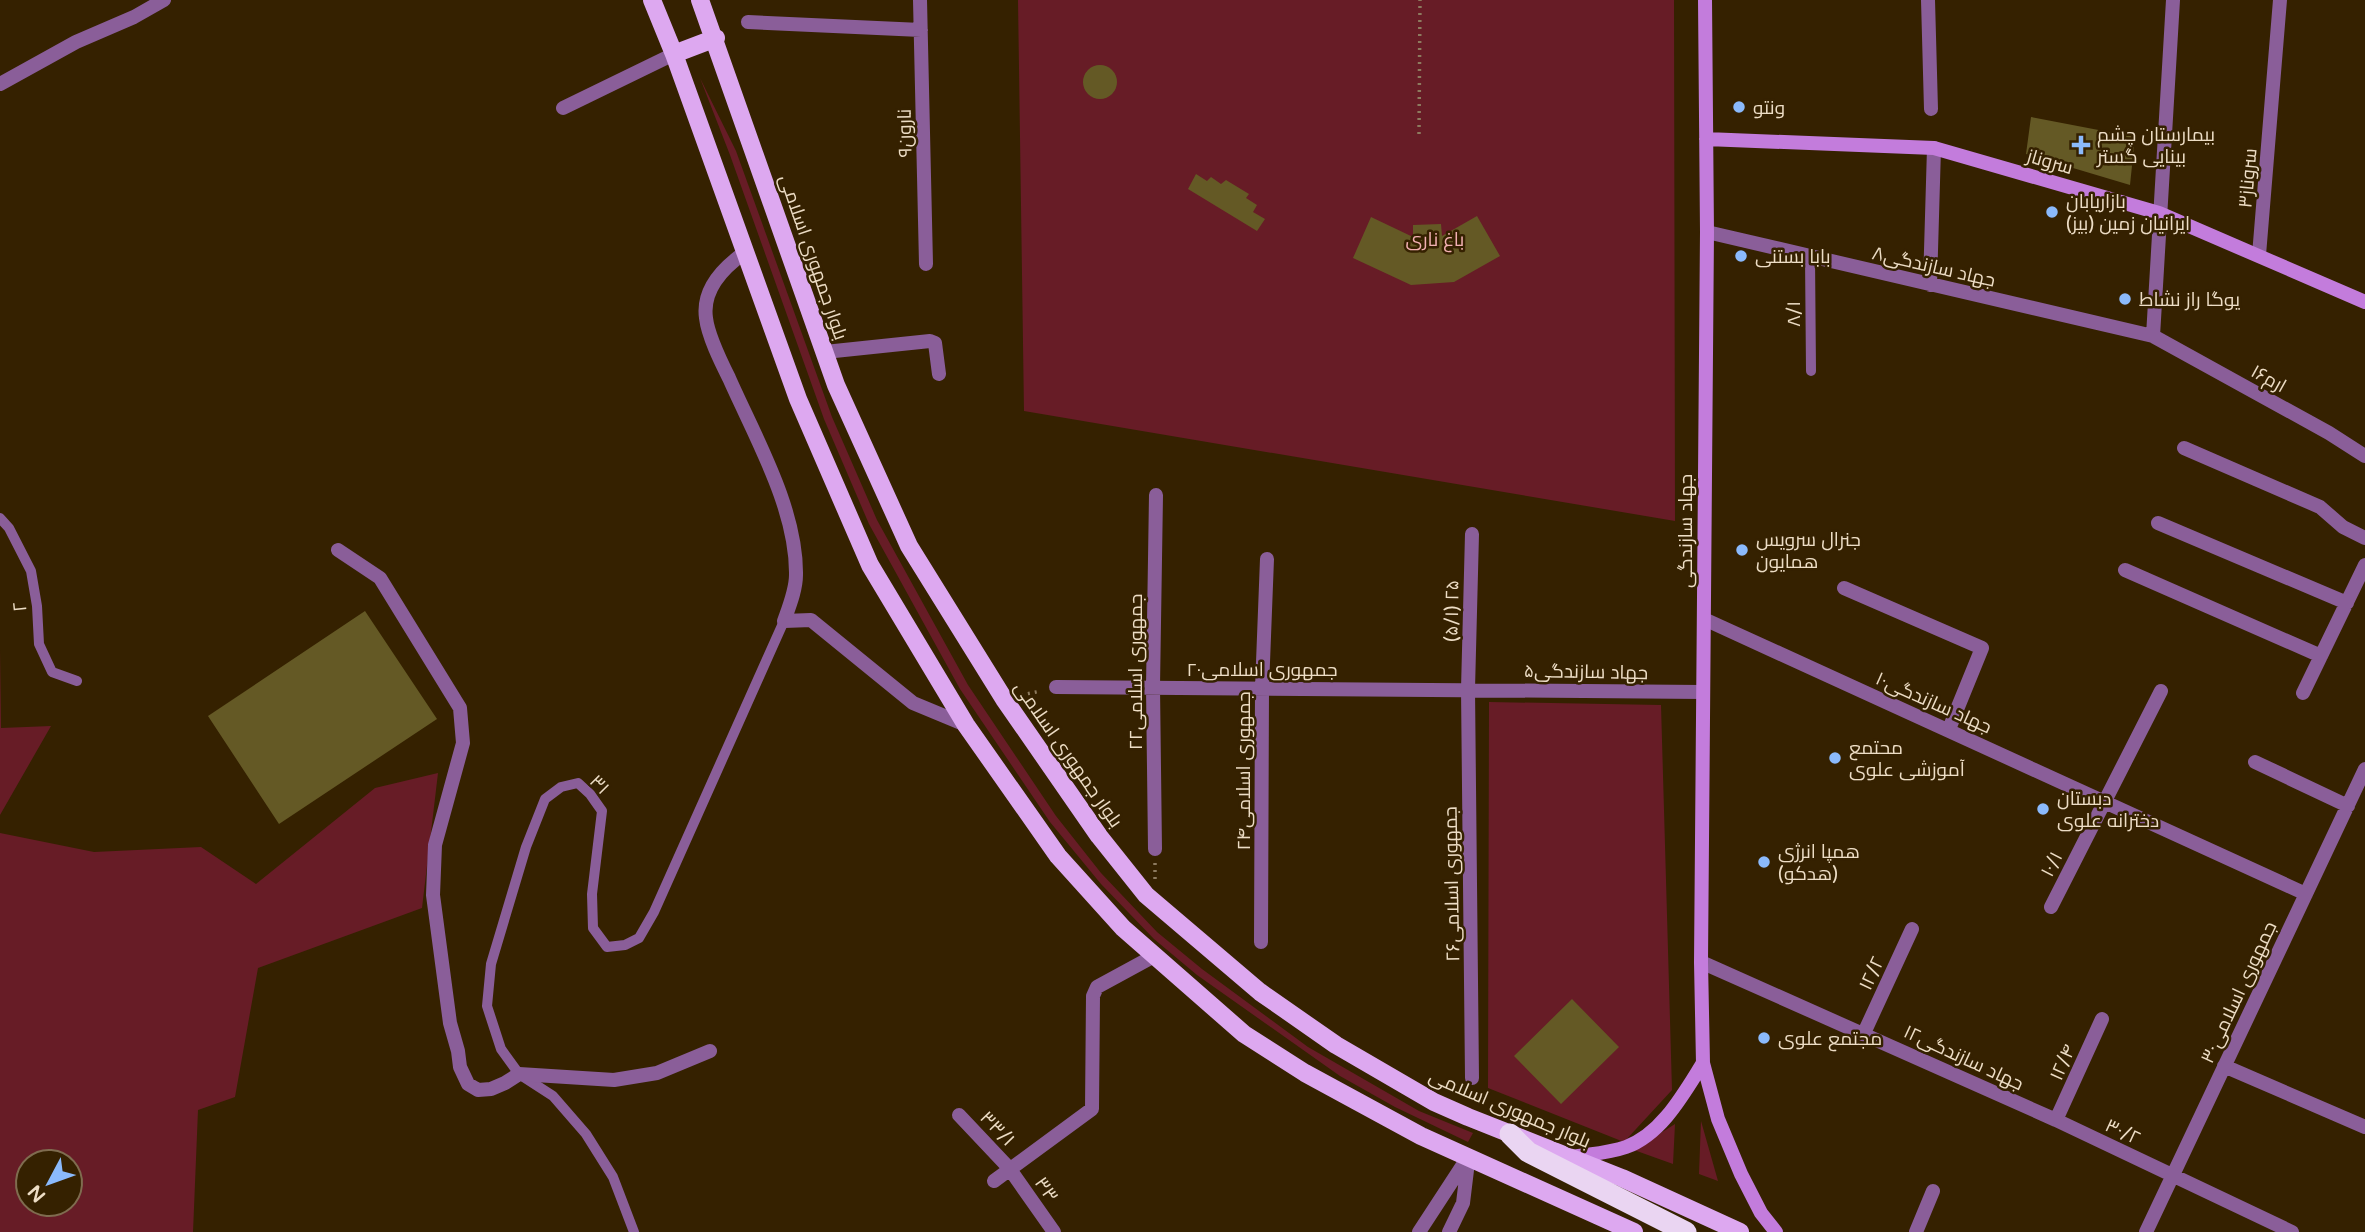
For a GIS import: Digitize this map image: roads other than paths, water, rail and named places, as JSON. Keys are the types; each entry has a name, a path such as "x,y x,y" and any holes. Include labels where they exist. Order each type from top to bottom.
{"highway":[{"path":"1510,1133 1528,1152 1686,1232"}],"main road":[{"path":"652,0 674,54 798,399 870,565 966,725 1058,856 1123,929 1244,1034 1306,1073 1422,1136 1634,1232"},
{"name":"بلوار جمهوری اسلامی","path":"701,0 836,386 909,546 1004,699 1098,836 1146,895 1252,986 1336,1045 1434,1102 1572,1157 1740,1232"},
{"name":"جهاد سازندگی","path":"1705,0 1707,232 1701,961 1703,1063 1718,1119 1741,1174 1761,1213 1776,1232"},
{"path":"674,54 716,38"},
{"name":"سروناز","path":"1706,139 1934,148 2159,213 2365,302"},
{"path":"1572,1157 1627,1147 1640,1140 1653,1130 1679,1100 1703,1063"}],"street":[{"path":"0,84 76,42 134,17 164,0"},
{"name":"نارون۹","path":"920,0 926,264"},
{"path":"1928,0 1931,109"},
{"path":"2153,337 2173,0"},
{"name":"سروناز۳","path":"2259,255 2280,0"},
{"path":"748,22 921,30"},
{"path":"563,108 674,54"},
{"path":"1930,285 1934,148"},
{"name":"جهاد سازندگی۸","path":"1707,232 2153,337"},
{"path":"744,253 730,263 710,288 706,318 783,505 789,526 796,577 784,621 811,620 912,704 966,725"},
{"name":"ارم۱۶","path":"2153,337 2329,433 2365,456"},
{"path":"825,352 930,341 935,343 937,348 939,373"},
{"path":"2184,448 2320,507 2343,527 2365,538"},
{"name":"جمهوری اسلامی۲۲","path":"1155,849 1153,687 1156,495"},
{"path":"2158,523 2347,603"},
{"name":"(۵/۱) ۲۵","path":"1468,689 1472,534"},
{"path":"338,550 380,578 460,708 463,743 435,845 433,895 450,1023 460,1067 468,1084 478,1090 491,1089 519,1074 614,1080 657,1073 710,1051"},
{"name":"جمهوری اسلامی۲۴","path":"1261,942 1262,688 1267,559"},
{"path":"2303,693 2365,565"},
{"path":"2125,570 2320,656"},
{"path":"1844,588 1982,648 1949,729"},
{"name":"جهاد سازندگی۱۰","path":"1704,619 2306,894"},
{"name":"جمهوری اسلامی۲۰","path":"1056,687 1468,689"},
{"name":"جهاد سازندگی۵","path":"1468,689 1703,692"},
{"name":"جمهوری اسلامی۲۶","path":"1468,689 1472,1078"},
{"name":"۱۰/۱","path":"2051,907 2161,691"},
{"path":"2255,762 2348,806"},
{"name":"جمهوری اسلامی۳۰","path":"2146,1232 2365,769"},
{"name":"۱۲/۲","path":"1864,1033 1912,929"},
{"path":"994,1181 1092,1109 1093,996 1097,987 1154,956"},
{"name":"جهاد سازندگی۱۲","path":"1701,961 2056,1121"},
{"name":"۱۲/۴","path":"2056,1121 2102,1019"},
{"path":"2224,1066 2365,1127"},
{"name":"۳۳/۱","path":"959,1115 1009,1168"},
{"name":"۳۰/۲","path":"2056,1121 2292,1232"},
{"path":"1419,1232 1468,1157"},
{"path":"1448,1232 1463,1203 1468,1157"},
{"name":"۳۳","path":"1009,1168 1054,1232"},
{"path":"1916,1232 1933,1191"}],"lane":[{"name":"۸/۱","path":"1810,257 1811,372"},
{"name":"۲","path":"0,518 9,528 31,571 37,607 38,644 52,671 77,681"},
{"name":"۳۱","path":"634,1232 613,1177 586,1134 553,1096 519,1074 501,1049 487,1006 491,964 526,847 545,799 561,787 578,783 602,811 592,894 593,928 607,947 625,946 639,938 669,882 784,621"}],"place":[{"name":"ونتو","path":"1739,107"},
{"name":"بیمارستان چشم بینایی گستر","path":"2081,145"},
{"name":"بازاریابان ایرانیان زمین (بیز)","path":"2052,212"},
{"name":"بابا بستنی","path":"1741,256"},
{"name":"یوگا راز نشاط","path":"2125,299"},
{"name":"جنرال سرویس همایون","path":"1742,550"},
{"name":"محتمع آموزشی علوی","path":"1835,758"},
{"name":"دبستان دخترانه علوی","path":"2043,809"},
{"name":"همپا انرژی (هدکو)","path":"1764,862"},
{"name":"مجتمع علوی","path":"1764,1038"}],"park label":[{"name":"باغ ناری","path":"1435,239"}]}
